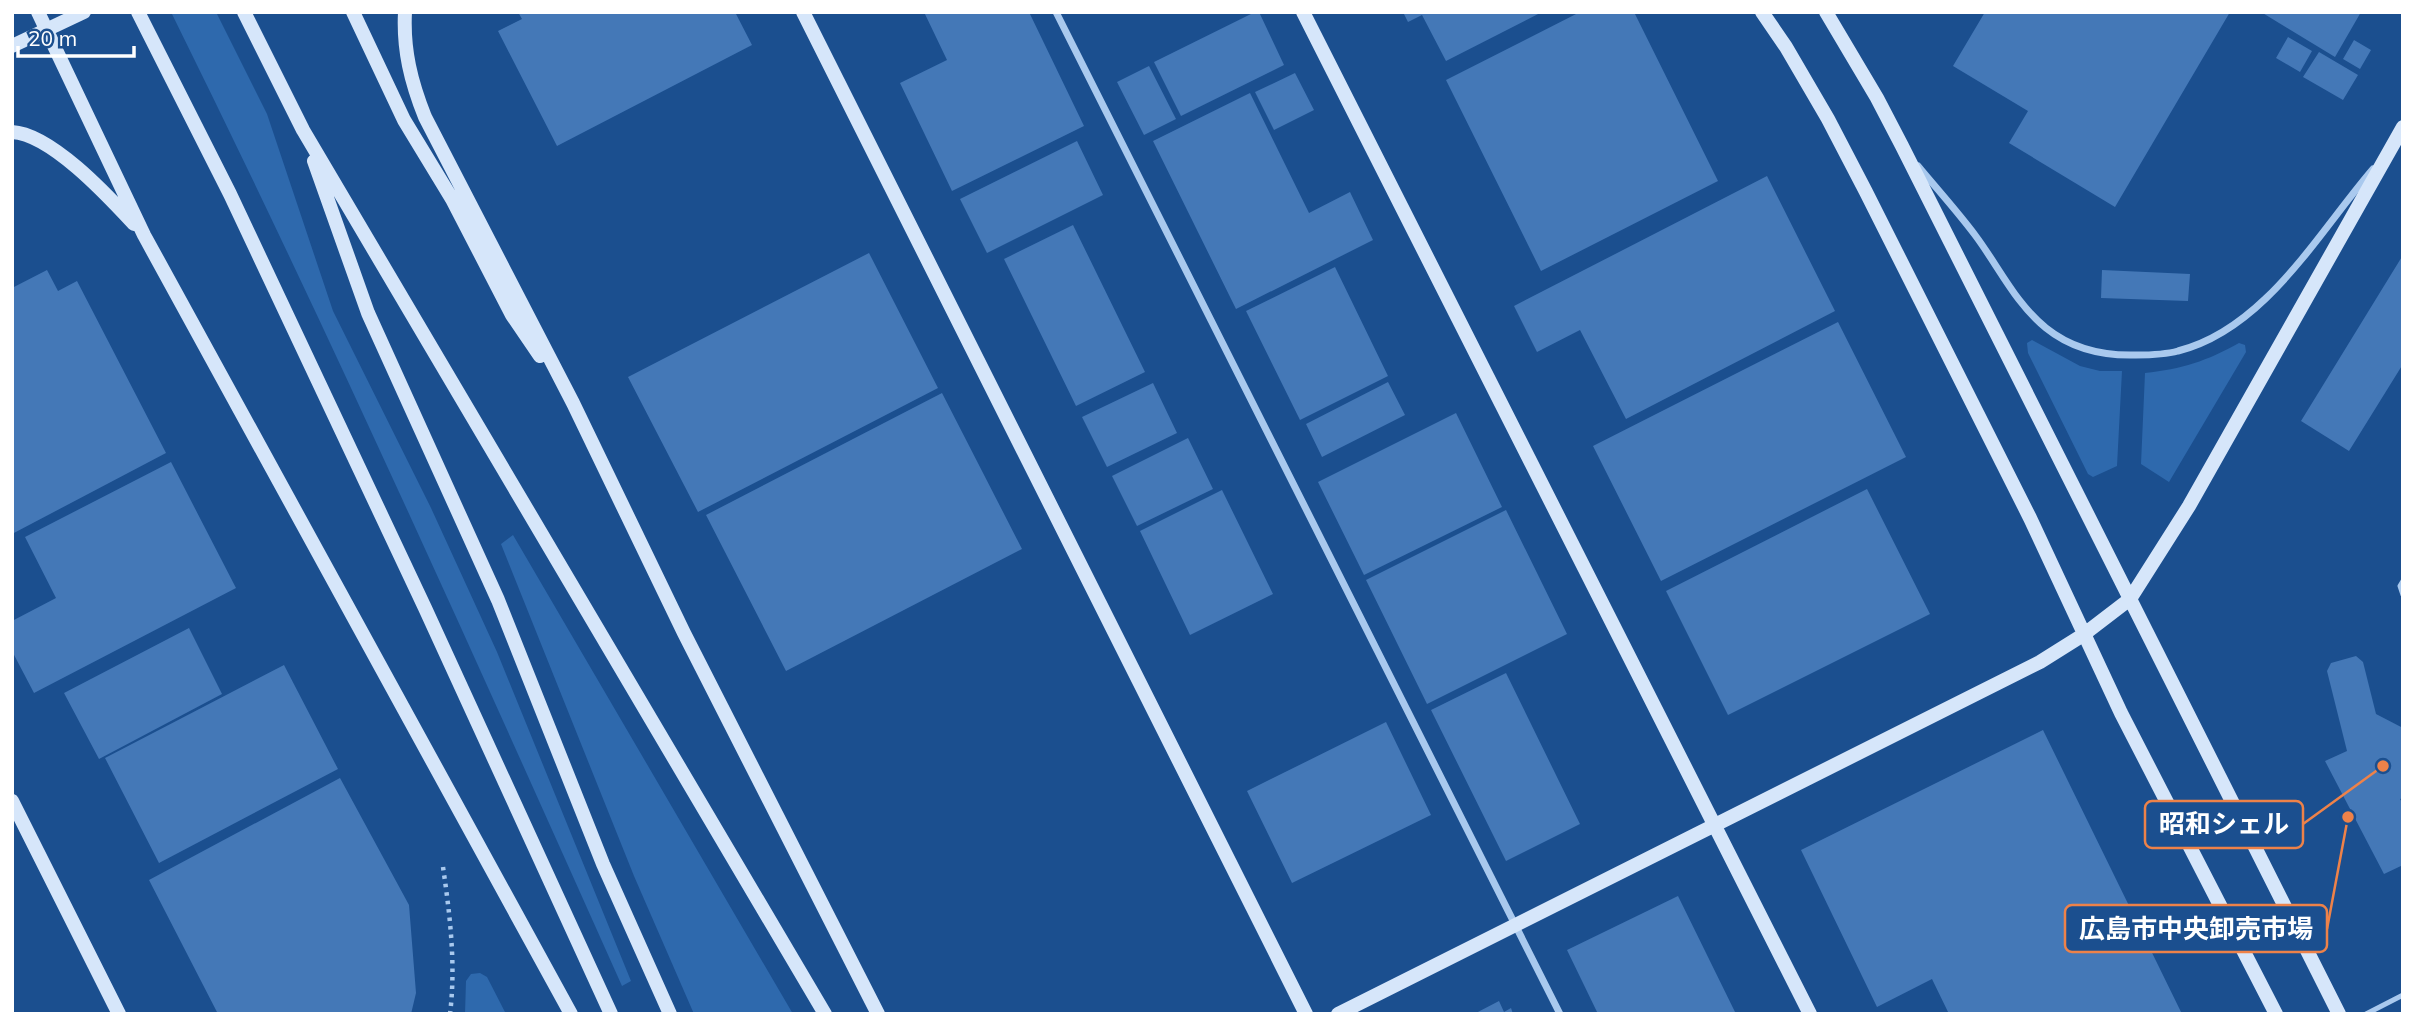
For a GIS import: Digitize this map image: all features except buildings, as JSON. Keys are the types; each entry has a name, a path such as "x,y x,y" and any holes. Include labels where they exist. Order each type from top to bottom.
{"street":[{"path":"38,12 144,235 571,1014"},
{"path":"12,46 84,12"},
{"path":"138,12 230,194 611,1014"},
{"path":"244,12 303,130 825,1014"},
{"path":"353,12 404,120 452,199 512,316 573,403"},
{"path":"405,12 409,72 425,117 573,403 684,633 878,1014"},
{"path":"803,12 1306,1014"},
{"path":"1056,12 1560,1014"},
{"path":"1303,12 1810,1014"},
{"path":"1762,12 1786,47 1853,167 2031,517 2084,635 2276,1014"},
{"path":"1826,12 1902,146 2339,1014"},
{"path":"1338,1014 2040,663 2084,635 2130,599 2189,506 2403,127"},
{"path":"303,130 368,313 498,600 603,864 670,1014"},
{"path":"12,132 19,132 53,149 99,187 144,235"},
{"path":"1902,146 1976,236 1998,272 2035,318 2075,346 2119,355 2158,355 2194,346 2246,315 2284,280 2389,149"},
{"path":"12,801 119,1014"}],"lane":[{"path":"2403,581 2400,586 2403,595"},
{"path":"2366,1014 2403,995"}],"path":[{"path":"443,867 450,915 450,1014"}],"shaded area":[{"path":"171,12 216,12 267,114 333,311 431,508 497,652 631,981 622,986 345,375"},
{"path":"2032,340 2080,366 2100,371 2122,371 2117,466 2093,477 2088,474 2028,353 2027,343"},
{"path":"2239,343 2245,345 2246,352 2169,482 2141,464 2145,373 2194,363"},
{"path":"513,535 793,1014 694,1014 634,876 501,544"},
{"path":"480,973 487,977 506,1014 465,1014 466,981 471,974"}],"place":[{"name":"昭和シェル","path":"2383,766"},
{"name":"広島市中央卸売市場","path":"2348,817"}]}
